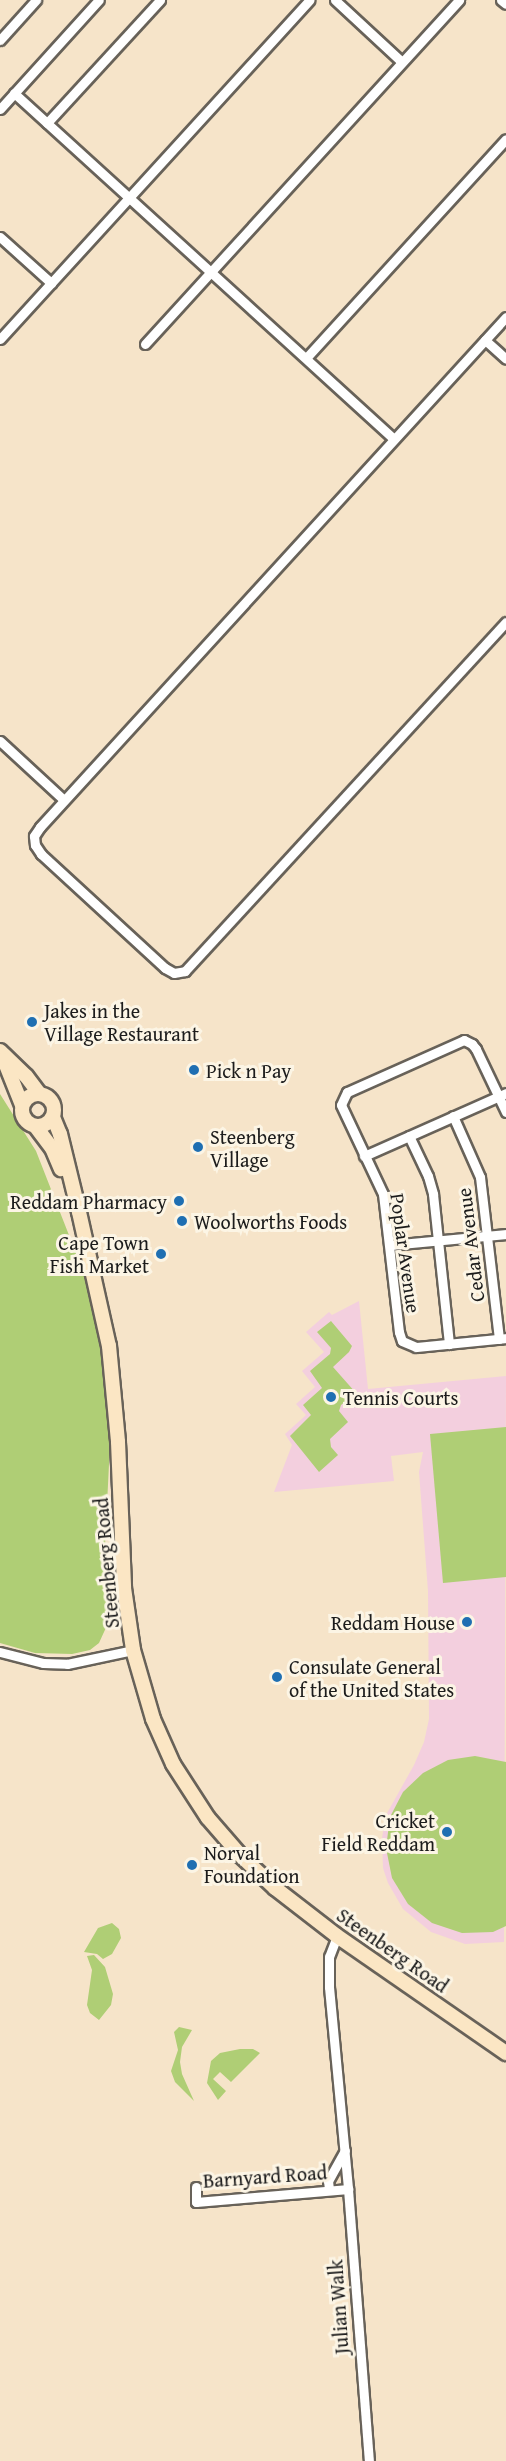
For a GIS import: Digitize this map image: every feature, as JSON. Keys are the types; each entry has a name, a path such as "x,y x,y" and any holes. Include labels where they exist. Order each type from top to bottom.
{"main road":[{"path":"0,1052 26,1076 39,1094 52,1102 53,1117 46,1125 36,1126 24,1119 13,1078 0,1052"},
{"path":"22,1105 27,1098 39,1094"},
{"name":"Steenberg Road","path":"53,1117 60,1134 100,1301 114,1379 124,1587 133,1650 153,1719 173,1764 197,1804 226,1840 257,1872 337,1936 506,2053"},
{"name":"Steenberg Road","path":"36,1126 56,1157 74,1214 83,1233"}],"street":[{"path":"0,40 36,0"},
{"path":"0,109 99,0"},
{"path":"47,123 160,0"},
{"path":"0,339 310,0"},
{"path":"335,0 402,62"},
{"path":"145,344 459,0"},
{"path":"501,0 506,4"},
{"path":"14,93 307,357 394,439"},
{"path":"307,357 506,139"},
{"path":"0,237 51,283"},
{"path":"506,317 64,800 36,832 34,841 36,848 165,968 174,973 185,972 506,622"},
{"path":"485,340 506,360"},
{"path":"0,741 64,800"},
{"name":"Poplar Avenue","path":"449,1344 416,1347 406,1345 399,1332 382,1194 342,1110 341,1100 347,1092 464,1041 472,1044 502,1095"},
{"path":"364,1156 502,1095 506,1112"},
{"name":"Cedar Avenue","path":"453,1116 478,1169 502,1339"},
{"path":"409,1136 431,1184 449,1344 502,1339"},
{"path":"390,1245 506,1234"},
{"path":"0,1652 43,1663 67,1664 133,1650"},
{"name":"Julian Walk","path":"337,1936 329,1957 329,1987 345,2150 369,2461"},
{"path":"328,2189 328,2181 345,2150"},
{"name":"Barnyard Road","path":"196,2187 196,2202 348,2189"}],"shaded area":[{"name":"Reddam House","path":"359,1301 368,1389 506,1376 504,1942 465,1944 431,1932 403,1909 388,1883 383,1868 382,1838 386,1815 414,1765 424,1742 429,1719 428,1591 419,1472 423,1452 391,1456 394,1481 274,1492 292,1445 285,1434 306,1415 296,1404 315,1387 302,1371 324,1352 306,1332 329,1312 332,1315"}],"green space":[{"path":"0,1094 36,1151 96,1304 110,1444 104,1566 109,1621 99,1643 90,1650 72,1654 35,1653 0,1643"},
{"name":"Tennis Courts","path":"331,1321 352,1346 349,1352 333,1367 356,1393 341,1405 339,1411 348,1422 330,1439 331,1447 338,1455 319,1472 290,1436 311,1415 303,1405 322,1388 310,1371 330,1354 331,1348 317,1332"},
{"path":"506,1427 506,1577 443,1583 430,1434"},
{"name":"Cricket Field Reddam","path":"475,1756 506,1762 506,1926 493,1932 462,1933 432,1923 408,1904 392,1878 386,1848 390,1817 403,1792 423,1773 448,1760"},
{"path":"112,1923 119,1929 121,1938 112,1954 103,1959 97,1954 84,1952 98,1928"},
{"path":"94,1955 105,1967 113,1994 111,2005 99,2020 90,2013 87,2005 92,1970 87,1956"},
{"path":"179,2027 192,2030 182,2047 180,2062 182,2074 194,2101 175,2082 171,2071 178,2050 174,2032"},
{"path":"253,2049 260,2053 231,2082 220,2072 213,2079 226,2091 218,2100 207,2083 211,2061 220,2053"}],"place":[{"name":"Jakes in the Village Restaurant","path":"32,1022"},
{"name":"Pick n Pay","path":"194,1070"},
{"name":"Steenberg Village","path":"198,1147"},
{"name":"Reddam Pharmacy","path":"179,1201"},
{"name":"Woolworths Foods","path":"182,1221"},
{"name":"Cape Town Fish Market","path":"161,1254"},
{"name":"Tennis Courts","path":"331,1397"},
{"name":"Reddam House","path":"467,1622"},
{"name":"Consulate General of the United States","path":"277,1677"},
{"name":"Cricket Field Reddam","path":"447,1832"},
{"name":"Norval Foundation","path":"192,1865"}]}
